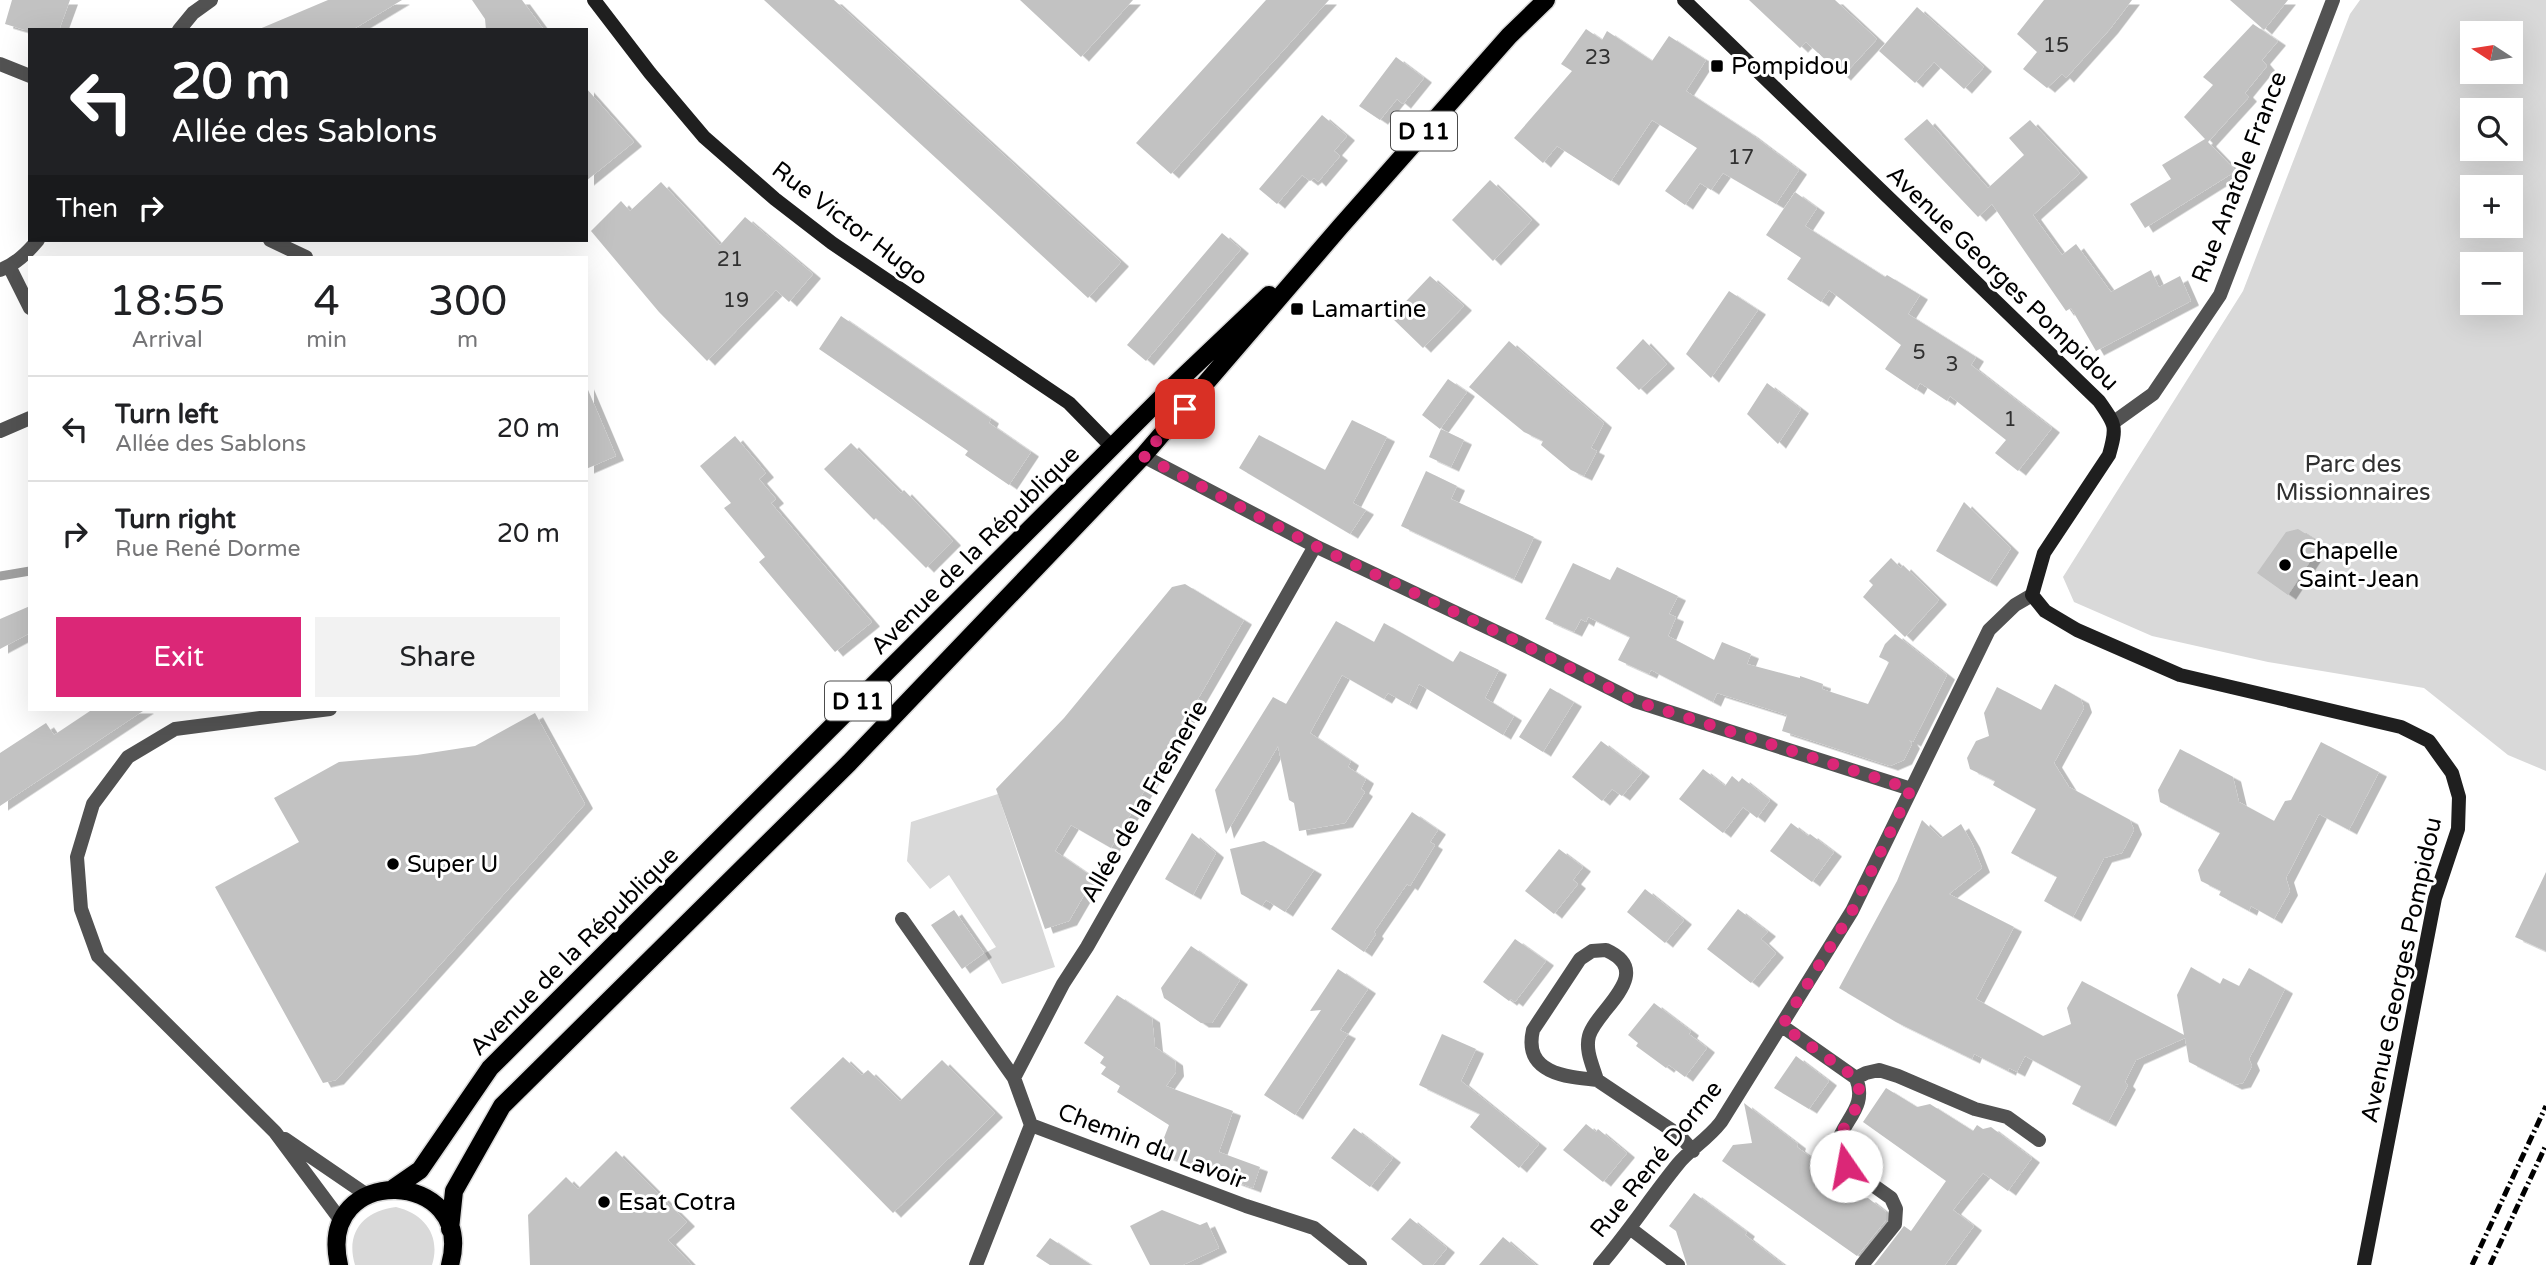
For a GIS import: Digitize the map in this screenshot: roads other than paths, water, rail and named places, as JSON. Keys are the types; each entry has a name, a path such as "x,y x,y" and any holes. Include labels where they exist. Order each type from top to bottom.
{"main road":[{"name":"Avenue de la République","path":"1509,36 1531,0"},
{"name":"Avenue de la République","path":"453,1262 450,1229 454,1191 502,1106 849,764 1143,456 1340,227 1509,36 1546,0"},
{"name":"Avenue de la République","path":"394,1188 420,1170 490,1068 1112,447 1340,227"},
{"name":"Avenue de la République","path":"367,1195 394,1188 412,1191 429,1199 442,1213 450,1229"},
{"path":"332,1261 342,1222 352,1206 367,1195"}],"street":[{"path":"181,28 193,13 211,0"},
{"name":"Rue Victor Hugo","path":"594,0 650,74 704,138 832,243 1069,403 1112,447"},
{"name":"Avenue Georges Pompidou","path":"1684,0 2099,401 2114,422 2109,455 2044,552 2032,594 2045,611 2077,630 2180,675 2401,727 2430,741 2452,774 2459,797 2458,829 2435,898 2364,1265"},
{"name":"Rue Anatole France","path":"2114,422 2153,394 2220,295 2333,0"},
{"path":"0,64 28,75"},
{"path":"28,303 16,276 5,268 26,254 36,242"},
{"path":"274,242 304,256"},
{"path":"0,431 28,419"},
{"path":"1143,456 1315,546 1635,701 1911,789 1989,630 2015,605 2032,594"},
{"name":"Allée de la Fresnerie","path":"1014,1078 1063,984 1087,947 1315,546"},
{"path":"314,711 175,729 128,757 93,804 77,857 81,909 99,956 275,1132 342,1222"},
{"name":"Rue René Dorme","path":"1600,1265 1631,1229 1680,1161 1712,1134 1721,1122 1852,911 1911,789"},
{"name":"Chemin du Lavoir","path":"902,919 1014,1078 1031,1125 1246,1206 1314,1228 1360,1265"},
{"path":"1597,1080 1587,1044 1590,1032 1622,989 1626,974 1620,959 1606,950 1592,951 1580,959 1535,1026 1531,1043 1534,1057 1542,1066 1569,1077 1597,1080 1679,1135 1693,1151"},
{"path":"1782,1026 1856,1078 1861,1090 1860,1103 1839,1134 1836,1147 1846,1166 1891,1198 1896,1209 1895,1224 1862,1265"},
{"path":"1856,1078 1879,1070 1898,1076 1975,1109 2007,1117 2039,1140"},
{"path":"976,1265 1031,1125"},
{"path":"275,1132 367,1195"},
{"path":"1631,1229 1678,1265"}],"waterway":[{"path":"0,576 28,571"}],"railway":[{"path":"2472,1265 2546,1106"},
{"path":"2490,1265 2546,1145"}],"place":[{"name":"Pompidou","path":"1717,66"},
{"name":"Lamartine","path":"1297,309"},
{"name":"Chapelle Saint-Jean","path":"2285,565"},
{"name":"Super U","path":"393,864"},
{"name":"Esat Cotra","path":"604,1202"}],"park label":[{"name":"Parc des Missionnaires","path":"2353,478"}]}
